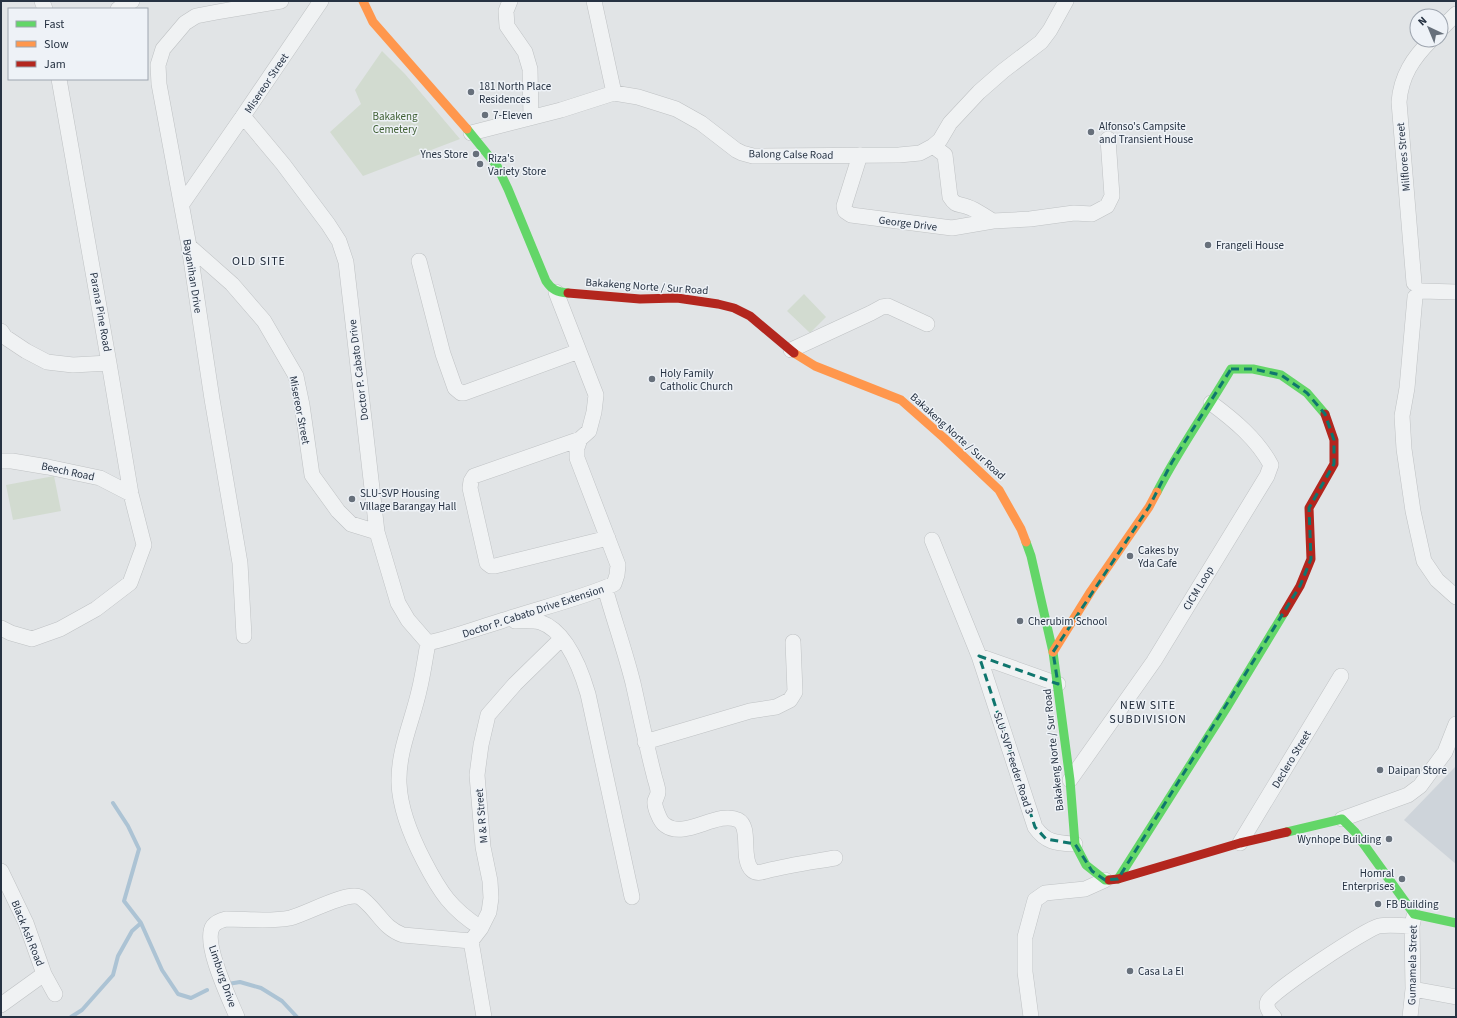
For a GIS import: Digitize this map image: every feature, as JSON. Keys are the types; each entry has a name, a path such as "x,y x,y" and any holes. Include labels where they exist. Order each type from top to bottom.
{"main road":[{"path":"363,1 373,22 471,133 497,166 546,281 556,292"},
{"name":"Bakakeng Norte / Sur Road","path":"556,292 640,299 677,298 734,308 750,316 791,350 815,366 901,400 999,490 1021,528 1031,556 1053,652 1070,780 1075,844 1086,865 1092,871 1112,879"},
{"path":"1053,652 1091,591 1149,507 1172,462 1211,403 1231,369 1253,369 1281,375 1307,393 1325,414 1334,440 1334,464 1309,508 1311,559 1300,586 1226,706 1112,879"},
{"path":"1112,879 1240,843 1342,819 1355,832 1402,899 1413,920 1456,922"}],"street":[{"path":"120,8 132,1"},
{"name":"Bayanihan Drive","path":"244,636 240,563 212,399 182,204 159,84 158,65 163,49 185,23 196,16 281,1"},
{"name":"Misereor Street","path":"182,204 244,116 321,1"},
{"path":"510,1 506,11 506,26 525,52 530,69 531,117"},
{"path":"594,1 614,93"},
{"name":"Balong Calse Road","path":"471,133 561,110 614,93 638,97 676,109 701,123 736,150 753,156 899,155 920,153 933,146 940,140 950,123 979,92 1041,42 1050,30 1066,1"},
{"name":"Milflores Street","path":"1423,48 1406,72 1400,88 1399,102 1417,290 1408,388 1402,416 1404,449 1413,511 1424,561 1437,580 1456,597"},
{"name":"Parana Pine Road","path":"1,628 11,633 32,639 60,629 96,609 130,583 144,545 130,494 110,363 59,80"},
{"name":"Doctor P. Cabato Drive","path":"244,116 283,164 339,242 346,262 377,532 398,603 408,620 428,643"},
{"name":"George Drive","path":"860,155 844,206 845,211 851,216 952,228 993,221 1030,219 1074,213 1092,214 1107,206 1112,196 1108,139"},
{"path":"933,146 945,155 950,197 952,201 957,205 967,206 993,221"},
{"name":"Misereor Street","path":"189,246 232,284 264,321 296,376 302,405 312,475 338,511 351,524 377,532"},
{"path":"419,261 443,354 455,388 461,393 579,351"},
{"path":"1417,290 1456,292"},
{"name":"Doctor P. Cabato Drive Extension","path":"428,643 452,638 502,620 614,584 618,565 577,458 577,448 580,439 589,431 594,412 596,395 556,292"},
{"path":"791,350 882,307 888,306 927,324"},
{"path":"1,331 5,337 26,351 47,362 72,366 110,363"},
{"name":"CICM Loop","path":"1070,780 1154,661 1267,476 1271,464 1264,452 1233,420 1211,403"},
{"path":"580,439 474,476 471,481 470,488 487,563 491,566 495,566 608,538"},
{"name":"Beech Road","path":"1,461 12,461 48,467 100,478 130,494"},
{"name":"SLU-SVP Feeder Road 3","path":"932,540 979,656 1035,827 1046,838 1056,843 1075,844"},
{"path":"605,588 633,683 645,742 658,792 655,802 661,821 671,828 678,829 724,818 740,821 743,825 745,850 750,866 753,871 758,873 789,865 835,858"},
{"path":"502,620 539,622 554,629 573,654 584,679 588,694 632,897"},
{"name":"M & R Street","path":"471,941 481,928 489,912 491,898 491,887 483,847 477,775 481,745 488,715 514,684 561,639"},
{"path":"645,742 750,711 776,707 790,700 795,692 793,642"},
{"path":"428,643 419,692 402,755 399,784 402,804 418,848 442,892 456,909 481,928"},
{"path":"979,656 1058,684"},
{"name":"Declero Street","path":"1240,843 1342,676"},
{"path":"1342,819 1408,795 1420,786 1445,752 1456,724"},
{"name":"Black Ash Road","path":"1,871 26,923 44,974 55,994"},
{"path":"1031,1017 1025,972 1024,937 1035,900 1045,893 1085,889 1112,879"},
{"name":"Limburg Drive","path":"237,1017 223,983 211,942 211,932 214,925 226,919 270,920 291,918 338,900 360,897 388,927 403,935 471,941"},
{"path":"1274,1017 1267,1008 1267,1002 1293,980 1328,956 1378,927 1413,920"},
{"name":"Gumamela Street","path":"1410,1017 1413,989 1413,920"},
{"path":"471,941 484,1017"},
{"path":"1,1005 44,974"},
{"path":"1413,989 1456,997"}],"highlighted area":[{"path":"1231,369 1253,369 1281,375 1307,393 1325,414 1334,440 1334,464 1309,508 1311,559 1300,586 1118,879 1105,880 1092,871 1075,844 1046,839 1035,827 979,656 1058,684 1053,652 1149,507 1172,462"}],"shaded area":[{"path":"1456,766 1456,864 1404,820"}],"green space":[{"name":"Bakakeng Cemetery","path":"382,51 405,74 460,139 363,176 330,132 361,104 355,90"},
{"path":"804,294 826,317 810,333 787,311"},
{"path":"54,476 61,511 13,520 6,485"}],"waterway":[{"path":"113,803 128,826 139,849 124,901 141,923 162,970 178,994 191,998 207,990"},
{"path":"71,1017 82,1010 113,975 118,956 132,931 141,923"},
{"path":"228,984 240,982 261,988 282,1001 297,1017"}],"traffic: fast":[{"path":"467,129 497,166 546,281 550,287 555,290 568,293"},
{"path":"1157,492 1174,460 1231,369 1253,369 1281,375 1307,393 1325,414"},
{"path":"1026,542 1031,556 1053,652 1070,780 1075,844 1086,865 1105,880 1109,880"},
{"path":"1118,879 1227,707 1284,613"},
{"path":"1287,832 1342,819 1355,832 1414,914 1456,923"}],"traffic: slow":[{"path":"363,1 373,22 467,129"},
{"path":"794,353 815,366 901,400 999,490 1021,529 1026,542"},
{"path":"1053,652 1091,591 1149,507 1157,492"}],"traffic: jam":[{"path":"568,293 640,299 677,298 734,308 750,316 794,353"},
{"path":"1284,613 1300,586 1311,559 1309,508 1334,464 1334,440 1325,414"},
{"path":"1109,880 1118,879 1240,843 1287,832"}],"place":[{"name":"181 North Place Residences","path":"471,92"},
{"name":"7-Eleven","path":"485,115"},
{"name":"Alfonso's Campsite and Transient House","path":"1091,132"},
{"name":"Ynes Store","path":"476,154"},
{"name":"Riza's Variety Store","path":"480,164"},
{"name":"Frangeli House","path":"1208,245"},
{"name":"Holy Family Catholic Church","path":"652,379"},
{"name":"SLU-SVP Housing Village Barangay Hall","path":"352,499"},
{"name":"Cakes by Yda Cafe","path":"1130,556"},
{"name":"Cherubim School","path":"1020,621"},
{"name":"Daipan Store","path":"1380,770"},
{"name":"Wynhope Building","path":"1389,839"},
{"name":"Homral Enterprises","path":"1402,879"},
{"name":"FB Building","path":"1378,904"},
{"name":"Casa La El","path":"1130,971"}],"district":[{"name":"OLD SITE","path":"259,261"},
{"name":"NEW SITE SUBDIVISION","path":"1148,712"}]}
